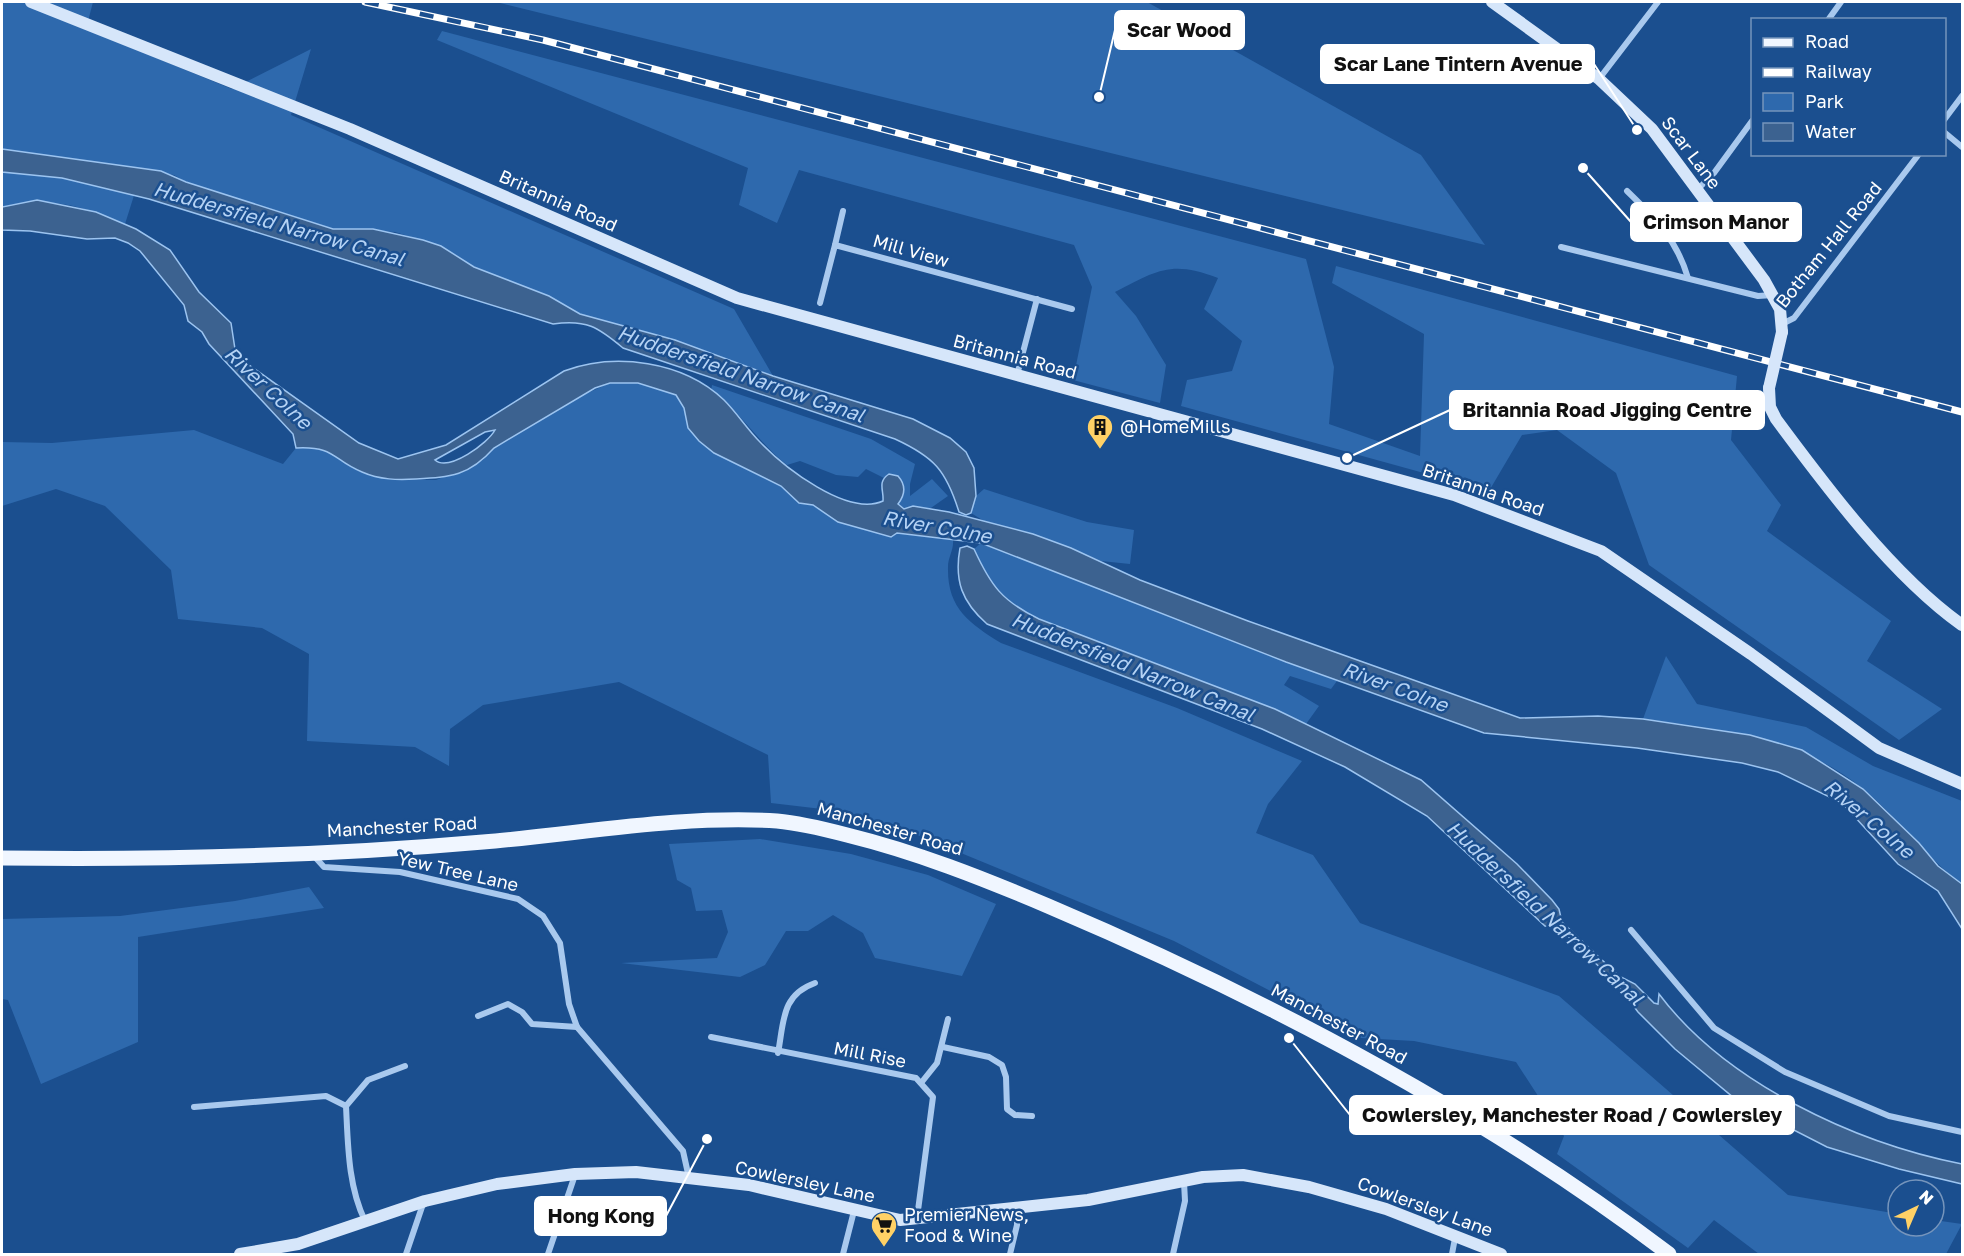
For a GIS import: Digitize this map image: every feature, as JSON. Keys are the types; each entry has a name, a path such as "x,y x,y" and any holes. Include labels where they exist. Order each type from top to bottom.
{"main road":[{"name":"Manchester Road","path":"2,858 310,852 483,842 617,828 735,821 779,821 812,826 880,843 962,869 1126,939 1263,1004 1429,1095 1528,1154 1596,1199 1669,1254"}],"street":[{"name":"Britannia Road","path":"31,2 350,129 736,298 1454,495 1601,551 1751,654 1879,747 1962,784"},
{"name":"Scar Lane","path":"1492,2 1599,80 1652,129 1773,295 1782,328"},
{"path":"1599,80 1658,2"},
{"path":"1829,18 1841,2"},
{"path":"1946,117 1962,96"},
{"path":"1697,190 1714,173 1751,122"},
{"path":"1946,134 1962,147"},
{"name":"Botham Hall Road","path":"1782,328 1794,318 1917,156"},
{"path":"1627,191 1662,224 1689,279"},
{"path":"819,303 843,211"},
{"name":"Mill View","path":"835,246 1072,309"},
{"path":"1562,248 1758,296 1773,295"},
{"path":"1017,376 1037,300"},
{"path":"1782,328 1769,388 1773,413 1799,449 1907,579 1961,620"},
{"name":"Yew Tree Lane","path":"310,852 324,867 400,872 518,899 543,916 560,943 569,1004 577,1027 683,1151 689,1178"},
{"path":"1631,930 1714,1028 1785,1072 1889,1116 1962,1132"},
{"path":"778,1053 786,1006 800,988 815,983"},
{"path":"478,1016 508,1004 522,1012 532,1024 577,1027"},
{"path":"921,1083 937,1063 943,1047 948,1019"},
{"name":"Mill Rise","path":"711,1037 778,1053 916,1078 933,1097 917,1218"},
{"path":"943,1047 989,1058 1002,1065 1006,1077 1007,1109 1015,1114 1032,1116"},
{"path":"366,1221 357,1205 351,1179 346,1106 368,1080 405,1066"},
{"path":"194,1107 326,1096 346,1106"},
{"name":"Cowlersley Lane","path":"240,1254 298,1244 425,1201 497,1184 575,1174 636,1172 749,1185 900,1220 1088,1200 1203,1177 1243,1175 1309,1187 1386,1209 1455,1238 1502,1254"},
{"path":"548,1254 575,1174"},
{"path":"1173,1254 1185,1201 1184,1182"},
{"path":"406,1254 425,1201"},
{"path":"1010,1254 1017,1225 1017,1207"},
{"path":"843,1254 854,1211"},
{"path":"1452,1254 1455,1238"}],"green space":[{"path":"2,2 93,2 86,29 232,89 311,49 291,115 734,309 773,376 675,340 580,314 549,296 474,267 441,246 395,232 333,229 186,182 174,175 142,170 125,224 95,212 64,204 34,202 2,207"},
{"path":"496,2 1147,2 1421,155 1485,245"},
{"path":"442,31 1306,259 1334,367 1329,424 1420,456 1424,334 1332,283 1336,266 1737,376 1731,440 1781,505 1767,531 1891,621 1867,661 1942,709 1899,740 1649,565 1616,473 1557,430 1522,435 1489,491 1181,406 1187,380 1232,371 1242,341 1204,309 1218,278 1188,270 1176,269 1154,273 1115,292 1136,316 1166,365 1160,403 1073,380 1092,287 1074,245 799,170 777,223 739,205 748,168 437,40"},
{"path":"610,383 638,383 676,395 685,408 688,428 714,453 781,486 799,503 813,505 838,522 953,540 948,567 951,593 956,604 970,621 1001,643 1177,708 1302,761 1268,804 1256,833 1313,855 1360,923 1559,996 1788,1195 1886,1212 1886,1238 1946,1238 1946,1222 1962,1224 1946,1254 1759,1254 1714,1220 1688,1248 1557,1154 1564,1136 1516,1062 1414,1041 1361,1038 1174,941 910,832 822,809 771,803 768,755 619,682 483,705 450,729 449,766 415,747 307,741 309,654 262,628 178,619 171,570 105,506 56,489 2,506 2,442 52,443 194,430 283,464 296,448 314,448 335,454 361,472 385,479 436,480 483,460 494,448 574,399"},
{"path":"712,385 871,439 915,464 910,484 910,496 932,479 948,496 928,510 913,506 904,509 897,504 889,474 884,478 866,469 858,477 836,475 800,461 787,465 711,391"},
{"path":"984,489 1087,522 1134,530 1130,564 1101,561 1071,548 984,521 971,513 976,496"},
{"path":"981,543 1337,681 1331,689 1290,676 1284,685 1319,706 1306,724 1251,700 1111,649 1038,620 1007,601 994,589 981,567 974,549"},
{"path":"1666,656 1697,704 1806,727 1873,766 1962,801 1962,884 1936,862 1876,800 1839,771 1813,758 1759,738 1643,719"},
{"path":"760,839 851,854 928,875 996,904 962,976 875,958 863,933 833,915 808,931 786,931 765,965 740,977 621,963 717,958 728,932 722,910 696,911 691,888 677,880 669,844"},
{"path":"309,887 324,908 138,937 138,1042 41,1084 8,1000 2,999 2,919 120,916 235,901"}],"water":[{"name":"Huddersfield Narrow Canal","path":"2,149 161,171 186,182 333,229 373,229 423,240 441,246 474,267 549,296 580,314 675,340 773,376 913,419 950,438 966,452 974,468 976,496 971,513 966,515 959,512 949,485 937,466 920,452 895,439 623,348 591,326 574,323 553,324 149,199 62,178 2,172"},
{"name":"River Colne","path":"37,200 96,212 136,229 170,250 199,292 231,323 235,349 242,360 359,443 398,459 446,445 564,371 605,362 648,364 689,376 707,387 724,400 755,437 784,464 817,487 852,502 868,504 883,501 883,480 889,474 898,476 904,490 898,504 904,509 913,506 949,512 1033,534 1071,548 1140,580 1248,621 1520,718 1598,716 1643,719 1750,735 1802,750 1863,789 1919,843 1938,866 1962,884 1962,929 1938,891 1898,864 1842,803 1778,772 1742,763 1637,748 1484,733 1286,662 981,543 897,533 891,537 838,522 813,505 799,503 781,486 714,453 688,428 684,408 676,395 638,383 610,383 595,388 494,448 468,470 449,476 409,479 369,475 319,449 296,448 293,434 209,344 202,332 188,321 184,305 140,251 115,238 87,239 30,231 2,230 2,207","holes":["495,430 477,448 458,459 441,463 435,460 485,432"]},
{"name":"Huddersfield Narrow Canal","path":"967,546 974,549 986,573 999,591 1016,606 1039,619 1275,709 1421,780 1517,864 1559,909 1562,922 1619,976 1635,984 1654,1003 1658,1004 1659,994 1687,1026 1720,1055 1756,1081 1837,1124 1879,1141 1962,1164 1962,1184 1946,1180 1946,1178 1899,1169 1827,1147 1739,1102 1675,1049 1638,1012 1616,983 1558,927 1545,926 1427,816 1345,767 1262,729 987,624 971,607 962,590 958,571 960,548"}],"railway":[{"path":"365,2 543,40 1962,412"}],"place":[{"name":"Scar Wood","path":"1099,97"},
{"name":"Scar Lane Tintern Avenue","path":"1637,130"},
{"name":"Crimson Manor","path":"1583,168"},
{"name":"@HomeMills","path":"1100,450"},
{"name":"Britannia Road Jigging Centre","path":"1347,458"},
{"name":"Cowlersley, Manchester Road / Cowlersley","path":"1289,1038"},
{"name":"Hong Kong","path":"707,1139"},
{"name":"Premier News, Food & Wine","path":"884,1248"}]}
